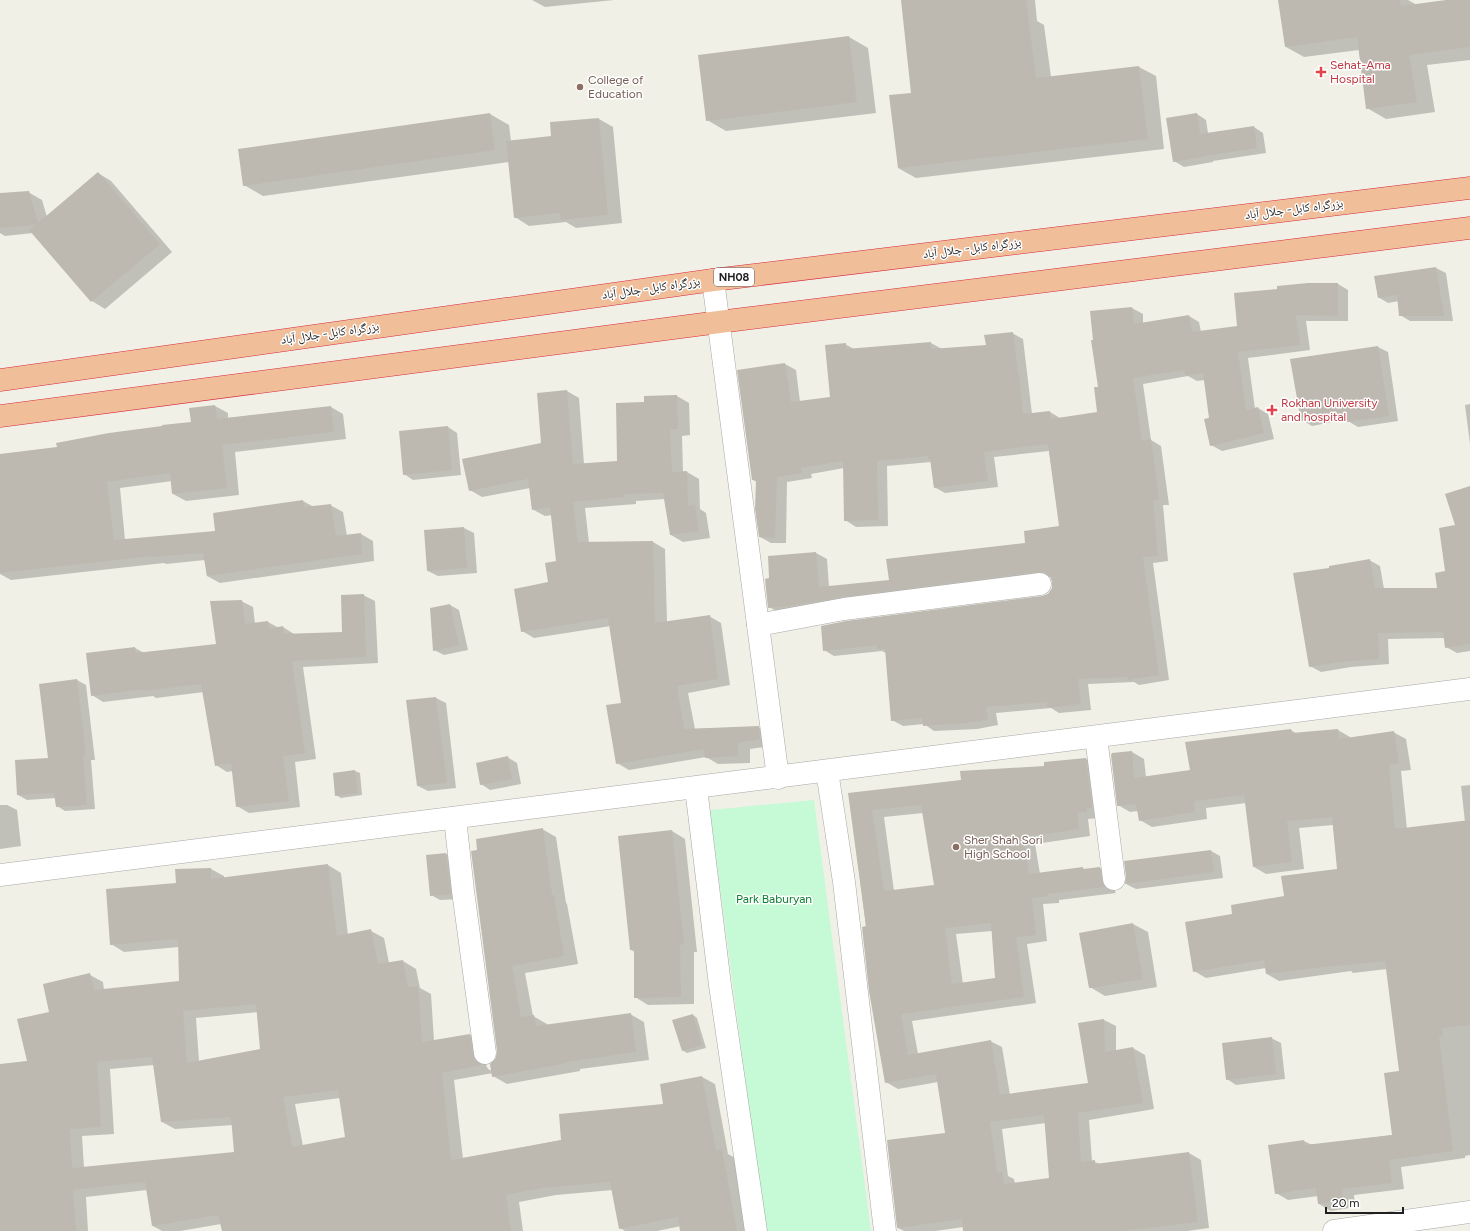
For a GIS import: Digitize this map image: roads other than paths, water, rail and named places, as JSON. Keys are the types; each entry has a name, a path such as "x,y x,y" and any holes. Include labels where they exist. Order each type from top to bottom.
{"highway":[{"name":"بزرگراه کابل- جلال آباد","path":"0,380 713,280 1470,188"},
{"path":"0,416 719,322 1470,228"}],"street":[{"path":"713,280 778,778"},
{"path":"758,625 844,609 1040,584"},
{"path":"0,875 778,778 1470,689"},
{"path":"1096,737 1114,879"},
{"path":"827,771 844,882 885,1231"},
{"path":"696,788 720,985 756,1231"},
{"path":"455,818 463,891 485,1053"},
{"path":"1334,1231 1470,1212"}],"place":[{"name":"Sehat-Ama Hospital","path":"1321,72"},
{"name":"College of Education","path":"580,87"},
{"name":"Rokhan University and hospital","path":"1272,410"},
{"name":"Sher Shah Sori High School","path":"956,847"}],"park label":[{"name":"Park Baburyan","path":"774,899"}]}
